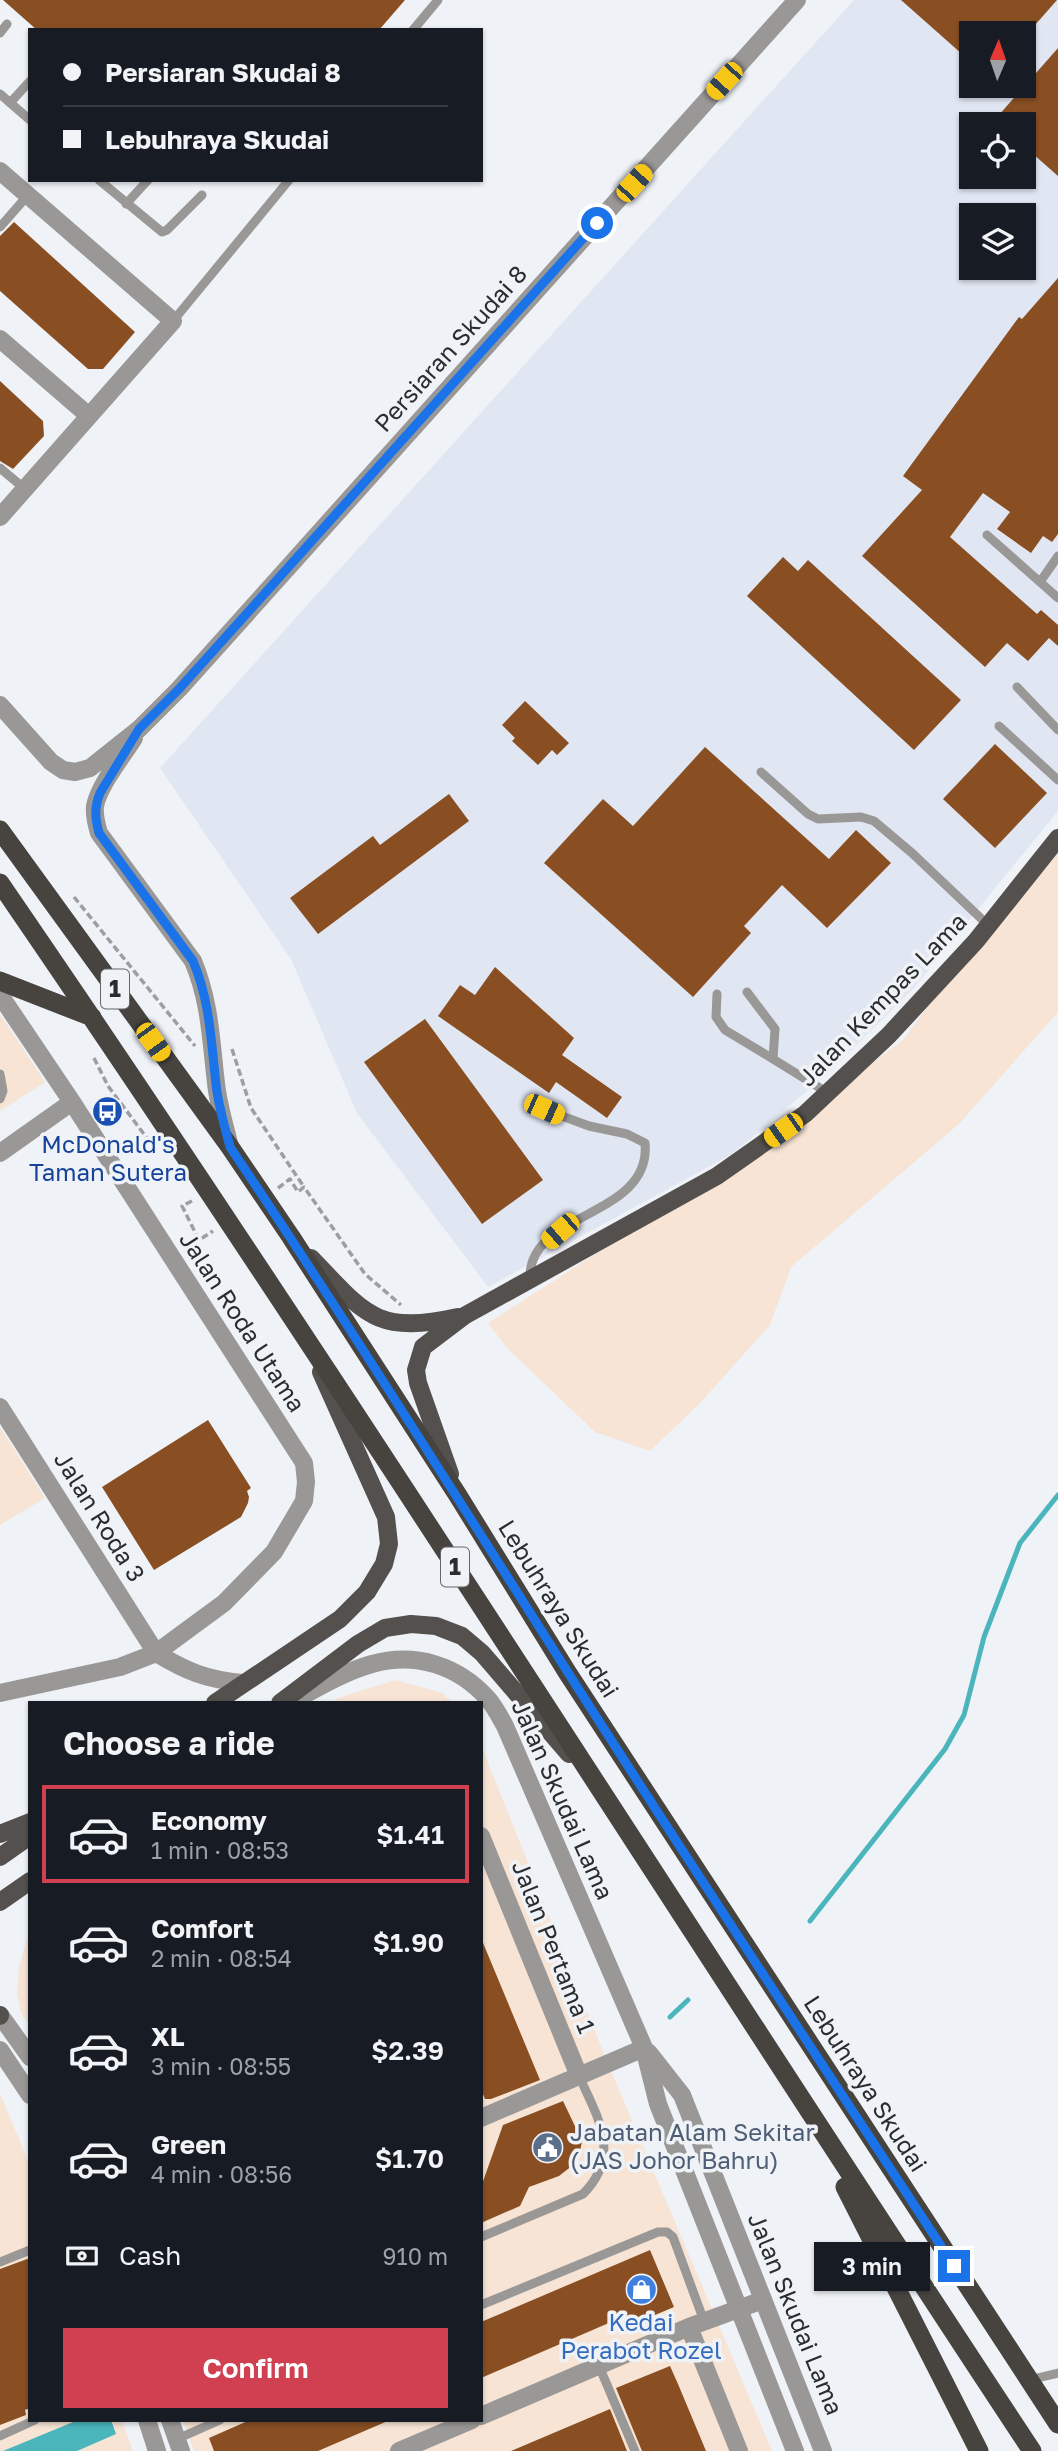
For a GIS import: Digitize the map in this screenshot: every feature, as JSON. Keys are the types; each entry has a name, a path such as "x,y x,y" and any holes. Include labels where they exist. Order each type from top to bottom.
{"highway":[{"name":"Lebuhraya Skudai","path":"0,830 230,1147 291,1237 457,1494 567,1672 1058,2424"},
{"name":"1","path":"0,883 307,1340 1032,2451"},
{"path":"0,981 92,1017"},
{"path":"807,2110 979,2451"}],"main road":[{"name":"Jalan Kempas Lama","path":"457,1494 422,1398 416,1370 423,1347 464,1316 717,1176 805,1114 889,1035 989,926 1058,838"},
{"name":"Jalan Kempas Lama","path":"291,1237 365,1312 400,1324 422,1325 464,1316"},
{"path":"218,1701 340,1619 367,1592 384,1564 389,1544 386,1517 307,1340"},
{"path":"283,1701 358,1644 385,1628 411,1624 436,1626 462,1636 482,1653 604,1794"},
{"path":"0,1834 28,1823"},
{"path":"0,1857 28,1837"},
{"path":"3,1903 28,1883"}],"street":[{"name":"Persiaran Skudai 8","path":"139,729 179,689 797,0"},
{"path":"0,171 173,321 0,517"},
{"path":"0,339 89,416"},
{"path":"0,705 39,752 63,770 75,772 90,768 139,729"},
{"path":"139,729 100,793 95,818 99,833 193,961 201,980 212,1036 216,1085 230,1147"},
{"name":"Jalan Roda Utama","path":"0,995 304,1463 306,1482 304,1501 274,1552 223,1603 156,1653 120,1667 0,1693"},
{"path":"0,1153 72,1102"},
{"name":"Jalan Roda 3","path":"0,1407 156,1653"},
{"path":"156,1653 184,1670 202,1677 242,1683"},
{"name":"Jalan Skudai Lama","path":"293,1701 355,1670 396,1660 437,1663 456,1672 490,1700 505,1726 645,2048 658,2104 795,2451"},
{"name":"Jalan Pertama 1","path":"483,1841 579,2076"},
{"path":"0,2015 28,2054"},
{"path":"483,2113 645,2048"},
{"name":"Jalan Skudai Lama","path":"645,2048 682,2095 823,2451"},
{"path":"0,2050 28,2092"},
{"path":"483,2414 696,2324 763,2300"},
{"path":"696,2324 739,2451"},
{"path":"146,2422 153,2450 179,2445 171,2422"},
{"path":"399,2451 465,2422"}],"lane":[{"path":"415,28 438,0"},
{"path":"0,33 7,24"},
{"path":"10,103 28,83"},
{"path":"0,94 28,118"},
{"path":"101,182 163,232 202,195"},
{"path":"127,204 146,182"},
{"path":"173,321 287,182"},
{"path":"0,227 28,195"},
{"path":"0,468 25,489"},
{"path":"987,535 1058,598"},
{"path":"1040,582 1058,556"},
{"path":"1017,687 1058,730"},
{"path":"999,726 1058,780"},
{"path":"761,772 808,814 818,819 861,817 874,821 989,926"},
{"path":"747,992 775,1029 773,1059"},
{"path":"717,994 716,1017 724,1030 828,1093"},
{"path":"0,1099 1,1081"},
{"path":"530,1278 531,1260 535,1253 560,1231 612,1201 639,1177 645,1152 645,1143 637,1138 589,1126 544,1109"},
{"path":"483,2236 583,2194 594,2183 602,2167 605,2148 603,2129 579,2076"},
{"path":"483,2304 658,2232 667,2232 673,2237 696,2324"},
{"path":"0,2262 28,2251"},
{"path":"599,2366 635,2451"},
{"path":"1029,2380 1058,2373"},
{"path":"0,2436 31,2422"},
{"path":"179,2445 217,2422"}],"path":[{"path":"68,890 196,1048"},
{"path":"231,1047 251,1108 304,1187 365,1274 422,1325"},
{"path":"290,1179 298,1192 304,1187"},
{"path":"183,1206 199,1240"}],"shaded area":[{"path":"854,0 1058,0 1058,811 913,989 825,1076 732,1154 488,1287 357,1113 291,959 160,768"},
{"path":"1058,838 1058,1012 959,1124 791,1267 770,1325 699,1404 650,1451 595,1432 508,1349 488,1323 717,1176 903,1040 976,941"},
{"path":"0,1014 45,1082 0,1111"},
{"path":"0,1427 45,1498 0,1525"},
{"path":"395,1680 443,1693 450,1701 334,1701"},
{"path":"483,1750 606,2059 772,2451 194,2451 184,2422 483,2422"},
{"path":"28,1936 28,2022 21,2013 17,1993 19,1966"},
{"path":"0,2093 28,2161 28,2422 123,2422 133,2451 0,2451"}],"water":[{"path":"73,2422 112,2422 116,2434 77,2451 3,2451"}],"building":[{"path":"3,0 405,0 381,28 35,28"},
{"path":"901,0 1057,0 1036,24 1036,21 959,21 959,51"},
{"path":"1058,48 1058,176 1036,157 1036,112 1002,112 1014,98 1036,98 1036,73"},
{"path":"14,222 135,332 103,369 88,369 0,291 0,236"},
{"path":"1058,278 1058,534 1052,542 1043,536 1031,553 997,529 1010,512 983,493 950,537 1037,614 1041,610 1058,625 1058,646 1049,638 1028,661 1007,643 985,667 862,556 922,490 903,476 1019,317 1022,319"},
{"path":"0,381 43,421 44,436 13,469 0,461"},
{"path":"783,557 798,571 808,560 961,700 914,750 747,596"},
{"path":"525,701 569,743 557,755 552,750 538,765 512,741 515,738 502,725"},
{"path":"995,744 1047,793 995,848 943,799"},
{"path":"705,747 829,859 856,830 891,863 827,928 782,885 744,926 751,933 693,997 544,863 603,799 633,826"},
{"path":"449,794 469,821 318,934 290,898 373,836 380,845"},
{"path":"495,967 574,1038 562,1055 622,1097 607,1118 556,1082 549,1093 438,1016 460,985 475,995"},
{"path":"425,1019 543,1180 482,1224 364,1062"},
{"path":"208,1420 251,1488 247,1491 248,1503 241,1517 154,1570 102,1487"},
{"path":"483,1943 540,2080 485,2099 483,2094"},
{"name":"Jabatan Alam Sekitar (JAS Johor Bahru)","path":"563,2101 582,2141 580,2152 573,2165 559,2176 529,2187 520,2206 483,2222 483,2181 503,2125"},
{"path":"650,2250 674,2307 629,2326 625,2316 483,2377 483,2321"},
{"path":"28,2259 28,2409 25,2410 26,2415 0,2425 0,2269"},
{"path":"670,2366 706,2451 642,2451 616,2388"},
{"path":"610,2409 627,2451 511,2451"},
{"path":"245,2422 385,2422 318,2451 214,2451 209,2438"}],"waterway":[{"path":"810,1921 945,1749 964,1715 984,1637 1020,1543 1058,1495"},
{"path":"670,2017 688,2000"}],"place":[{"name":"McDonald's Taman Sutera","path":"108,1111"},
{"name":"Jabatan Alam Sekitar (JAS Johor Bahru)","path":"547,2147"},
{"name":"Kedai Perabot Rozel","path":"641,2289"}],"route":[{"path":"597,223 179,689 139,729 100,793 95,818 99,833 193,961 201,980 207,1000 216,1085 230,1147 291,1237 442,1471 567,1672 954,2266"}]}
